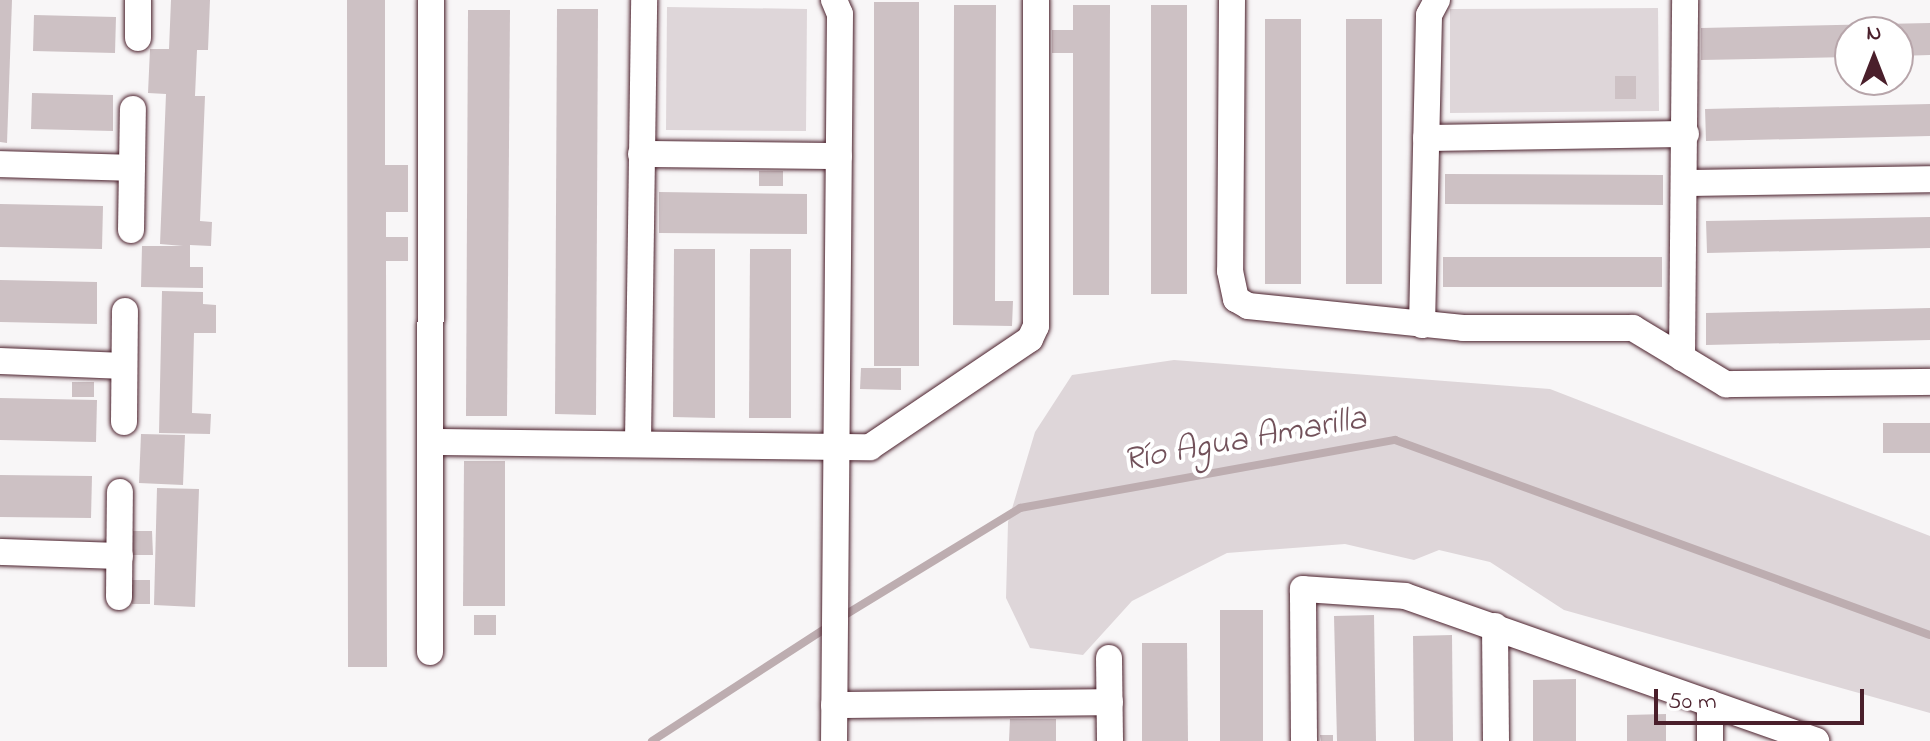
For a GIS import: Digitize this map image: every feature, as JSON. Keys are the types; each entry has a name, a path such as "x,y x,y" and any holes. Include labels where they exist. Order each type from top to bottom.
{"street":[{"path":"138,0 138,38"},
{"path":"430,652 433,442 431,0"},
{"path":"638,442 644,0"},
{"path":"433,442 870,447 902,431 1030,339 1036,326 1036,0"},
{"path":"1232,0 1230,271 1236,299 1266,311 1422,325 1633,328 1726,384 1930,382"},
{"path":"1682,358 1687,183 1685,0"},
{"path":"834,741 834,447 841,5"},
{"path":"1422,325 1427,5"},
{"path":"131,230 133,109"},
{"path":"1426,138 1686,134"},
{"path":"641,154 839,156"},
{"path":"0,164 132,168"},
{"path":"1687,183 1930,179"},
{"path":"124,422 125,311"},
{"path":"0,361 124,366"},
{"path":"119,597 120,492"},
{"path":"0,552 120,556"},
{"path":"1304,741 1303,589 1405,596 1816,741"},
{"path":"1495,626 1496,741"},
{"path":"1109,658 1110,741"},
{"path":"834,705 1110,702"},
{"path":"1710,703 1710,741"}],"shaded area":[{"path":"667,7 807,9 806,131 666,130"},
{"path":"1658,8 1659,111 1450,113 1450,9"},
{"path":"1174,360 1550,389 1930,536 1930,713 1564,610 1490,562 1439,550 1414,560 1345,544 1227,553 1132,601 1083,655 1030,648 1006,598 1008,522 1035,432 1072,375"}],"building":[{"path":"0,0 12,0 7,143 0,142"},
{"path":"171,0 210,0 208,50 197,50 195,96 205,96 200,221 212,222 211,246 190,245 190,267 203,267 203,288 141,287 142,246 183,246 160,244 166,94 148,93 150,49 169,49"},
{"path":"347,0 385,0 385,165 408,165 408,212 386,212 386,237 408,237 408,261 386,261 387,667 348,667"},
{"path":"874,2 919,2 919,366 874,366"},
{"path":"954,5 996,5 995,301 1013,301 1012,326 953,325"},
{"path":"1073,5 1110,5 1109,295 1073,295 1073,53 1052,53 1052,30 1073,30"},
{"path":"1151,5 1187,5 1187,294 1151,294"},
{"path":"557,9 598,9 596,415 555,414"},
{"path":"468,10 510,10 507,416 466,416"},
{"path":"34,15 116,17 115,53 33,51"},
{"path":"1265,19 1301,19 1301,284 1265,284"},
{"path":"1346,19 1382,19 1382,284 1346,284"},
{"path":"1914,23 1930,23 1930,55 1914,56"},
{"path":"1834,25 1834,57 1701,60 1701,28"},
{"path":"1615,76 1636,76 1636,99 1615,99"},
{"path":"32,93 113,95 113,131 31,129"},
{"path":"1930,104 1930,136 1706,141 1705,109"},
{"path":"759,171 783,171 783,186 759,186"},
{"path":"1445,174 1663,175 1663,205 1445,204"},
{"path":"659,192 807,194 807,234 659,233"},
{"path":"0,204 103,206 102,249 0,247"},
{"path":"1930,217 1930,248 1707,253 1706,221"},
{"path":"674,249 715,249 715,418 673,417"},
{"path":"750,249 791,249 791,418 749,418"},
{"path":"1443,257 1662,257 1662,287 1443,287"},
{"path":"0,280 97,282 97,324 0,322"},
{"path":"162,291 203,292 203,304 216,305 216,333 194,333 192,413 211,414 210,434 159,433"},
{"path":"1930,308 1930,340 1706,345 1706,313"},
{"path":"861,368 901,368 901,390 860,389"},
{"path":"72,382 94,382 94,397 72,397"},
{"path":"0,398 97,400 96,442 0,440"},
{"path":"1883,423 1930,423 1930,453 1883,453"},
{"path":"141,434 185,435 183,485 139,483"},
{"path":"464,461 505,461 505,606 463,606"},
{"path":"0,475 92,476 91,518 0,517"},
{"path":"157,488 199,489 195,607 154,605"},
{"path":"133,531 152,531 153,555 133,555"},
{"path":"132,580 150,580 150,604 132,604"},
{"path":"1220,610 1263,610 1263,741 1220,741"},
{"path":"474,615 496,615 496,635 474,635"},
{"path":"1374,615 1376,741 1337,741 1334,616"},
{"path":"1452,635 1453,741 1414,741 1413,636"},
{"path":"1142,643 1187,643 1188,741 1142,741"},
{"path":"1576,679 1576,741 1533,741 1533,680"},
{"path":"1666,714 1666,741 1627,741 1627,715"},
{"path":"1010,719 1056,719 1056,741 1009,741"},
{"path":"1320,735 1333,735 1333,741 1321,741"}],"waterway":[{"name":"Río Agua Amarilla","path":"840,618 1020,508 1395,440 1930,635"},
{"name":"Río Agua Amarilla","path":"652,741 829,626"}]}
